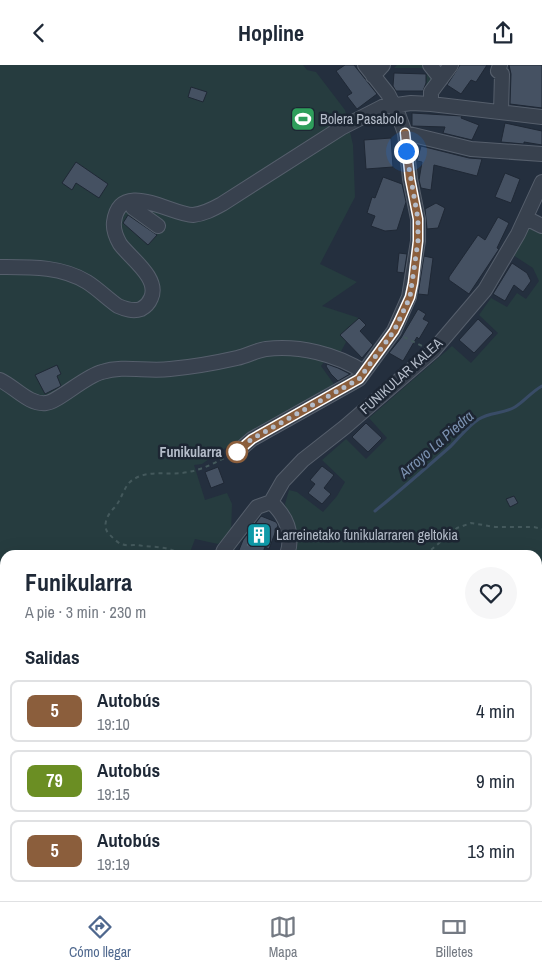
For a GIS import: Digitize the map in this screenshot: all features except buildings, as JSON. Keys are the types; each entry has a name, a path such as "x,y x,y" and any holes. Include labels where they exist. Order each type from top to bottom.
{"street":[{"path":"237,452 252,439 359,379 394,331 410,297 418,241 418,219 410,179 405,133 388,95 369,70 383,65"},
{"path":"430,65 441,79"},
{"path":"431,104 431,92 451,65"},
{"path":"500,65 498,71 502,74 501,112"},
{"path":"0,267 44,268 68,273 88,283 118,306 124,309 136,310 146,305 150,300 152,283 120,243 114,228 116,214 125,203 147,201 187,214 201,213 222,204 341,128 377,110 393,105 411,103 431,104 542,117"},
{"path":"405,133 472,149 542,154"},
{"name":"FUNIKULAR KALEA","path":"271,502 283,481 303,460 345,427 433,351 484,289 526,218 542,182"},
{"path":"132,201 133,208 158,226"},
{"path":"526,218 542,226"},
{"path":"0,380 13,387 27,399 34,402 48,403 99,372 130,368 169,369 225,361 263,349 282,348 311,352 334,358 350,363 364,372"},
{"path":"224,550 257,507 271,502 281,511 287,522 290,539 288,550"}],"path":[{"path":"394,331 433,351"},
{"path":"174,550 121,544 107,532 105,524 107,515 116,506 130,483 143,475 182,473 206,468 237,452"},
{"path":"431,550 457,528 471,523 495,527 534,527 542,529"}],"green space":[{"path":"0,65 303,65 307,70 316,72 345,110 353,145 355,197 320,264 357,282 322,306 359,318 338,357 330,354 321,366 336,387 220,451 202,464 194,465 205,500 227,493 232,504 231,534 218,544 195,539 191,550 0,550"},
{"path":"397,65 424,65 426,68 394,68"},
{"path":"427,70 433,81 426,91"},
{"path":"528,225 542,233 542,550 289,550 288,514 285,504 289,490 297,492 323,512 337,496 345,482 322,460 346,439 366,459 387,438 369,418 452,346 471,363 498,333 479,315 491,298 507,307 517,293 526,299 539,281 533,268 513,255"}],"waterway":[{"name":"Arroyo La Piedra","path":"375,511 451,446 475,422 483,417 515,407 542,386"}],"railway":[{"path":"246,550 251,539"}],"bus line":[{"name":"5","path":"237,452 237,450 252,439 359,379 394,331 410,297 418,241 418,219 410,179 405,133"}],"place":[{"name":"Bolera Pasabolo","path":"303,119"},
{"name":"Funikularra","path":"237,452"},
{"name":"Larreinetako funikularraren geltokia","path":"259,535"}],"route":[{"path":"237,452 237,450 252,439 359,379 394,331 410,297 418,241 418,219 406,151"}]}
